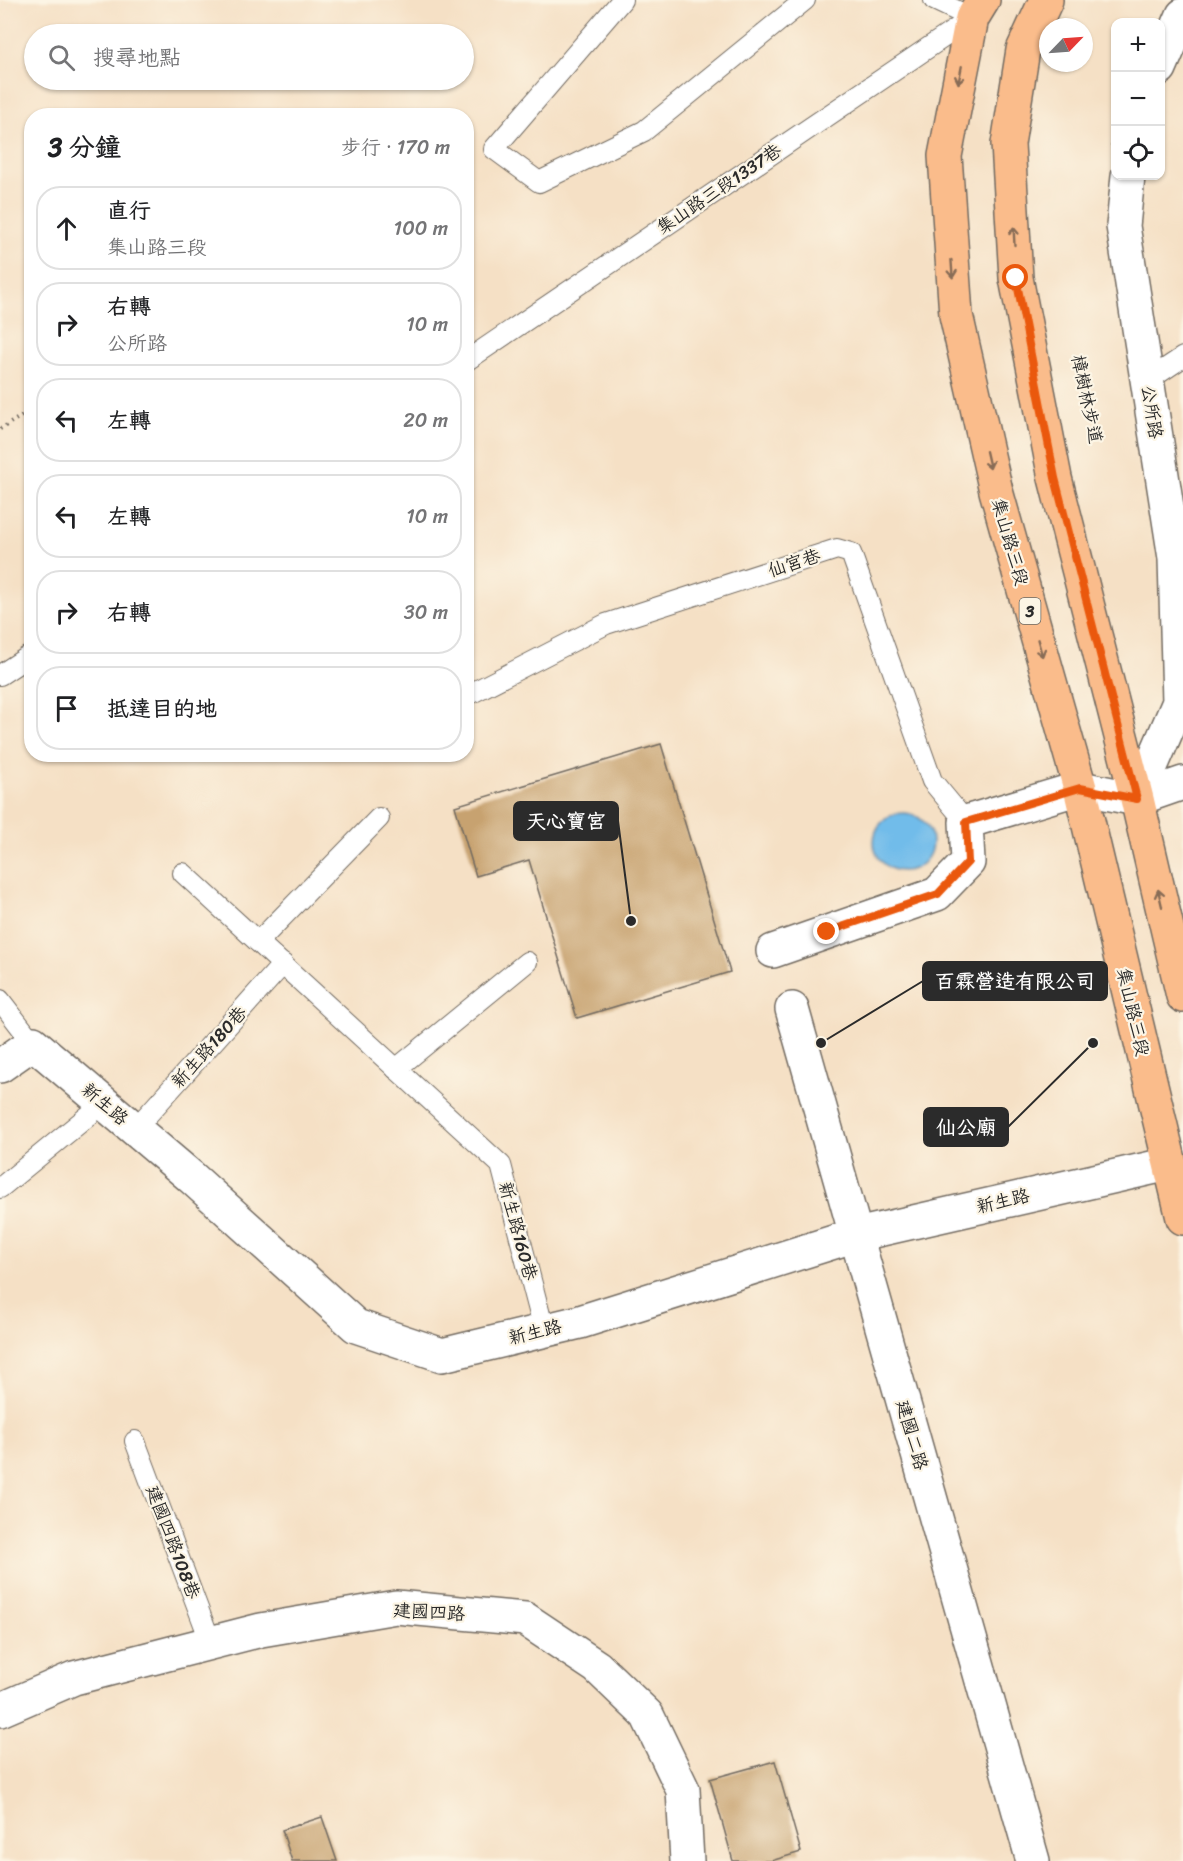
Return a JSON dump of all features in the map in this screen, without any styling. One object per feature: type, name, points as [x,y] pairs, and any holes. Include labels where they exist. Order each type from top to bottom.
[{"type":"main road","points":[[1046,0],[1023,50],[1008,144],[1016,278],[1055,478],[1137,799],[1183,996]]},
{"type":"main road","name":"集山路三段","points":[[977,9],[945,156],[956,315],[996,491],[1080,788],[1183,1218]]},
{"type":"street","points":[[1165,58],[1183,15]]},
{"type":"street","name":"公所路","points":[[1128,180],[1123,226],[1175,558],[1179,702],[1137,799]]},
{"type":"street","points":[[773,951],[938,894],[968,862],[966,822],[1080,788],[1137,799],[1183,783]]},
{"type":"street","name":"建國二路","points":[[792,1009],[1033,1861]]},
{"type":"street","points":[[0,1066],[33,1043]]},
{"type":"street","name":"新生路","points":[[33,1043],[199,1184],[356,1326],[442,1355],[580,1322],[856,1235],[1169,1164]]},
{"type":"street","name":"建國四路","points":[[1,1708],[74,1678],[261,1630],[396,1607],[525,1619],[597,1667],[647,1715],[682,1790],[687,1861]]},
{"type":"lane","points":[[622,0],[494,149],[539,182],[644,131],[806,0]]},
{"type":"lane","points":[[934,0],[977,9]]},
{"type":"lane","name":"集山路三段1337巷","points":[[474,355],[977,9]]},
{"type":"lane","points":[[1147,381],[1183,357]]},
{"type":"lane","name":"仙宮巷","points":[[474,692],[606,624],[837,549],[851,553],[932,781],[966,822]]},
{"type":"lane","points":[[0,675],[24,659]]},
{"type":"lane","points":[[258,942],[379,818]]},
{"type":"lane","name":"新生路160巷","points":[[183,873],[501,1165],[544,1330]]},
{"type":"lane","points":[[396,1068],[527,962]]},
{"type":"lane","name":"新生路180巷","points":[[135,1129],[283,964]]},
{"type":"lane","points":[[0,1000],[33,1043]]},
{"type":"lane","points":[[0,1188],[104,1103]]},
{"type":"lane","name":"建國四路108巷","points":[[135,1442],[211,1643]]},
{"type":"path","points":[[0,429],[24,416]]},
{"type":"water","points":[[897,813],[909,813],[924,821],[932,836],[932,848],[924,863],[909,871],[897,871],[882,863],[874,848],[874,836],[882,821]]},
{"type":"building","points":[[661,744],[730,972],[577,1018],[529,860],[476,876],[455,806]]},
{"type":"building","points":[[775,1761],[801,1852],[771,1861],[733,1861],[710,1779]]},
{"type":"building","points":[[322,1817],[337,1861],[292,1861],[282,1830]]},
{"type":"place","name":"天心寶宮","points":[[631,921]]},
{"type":"place","name":"百霖營造有限公司","points":[[821,1043]]},
{"type":"place","name":"仙公廟","points":[[1093,1043]]},
{"type":"route","points":[[827,932],[938,894],[968,862],[966,822],[1080,788],[1137,799],[1055,478],[1016,278]]}]
